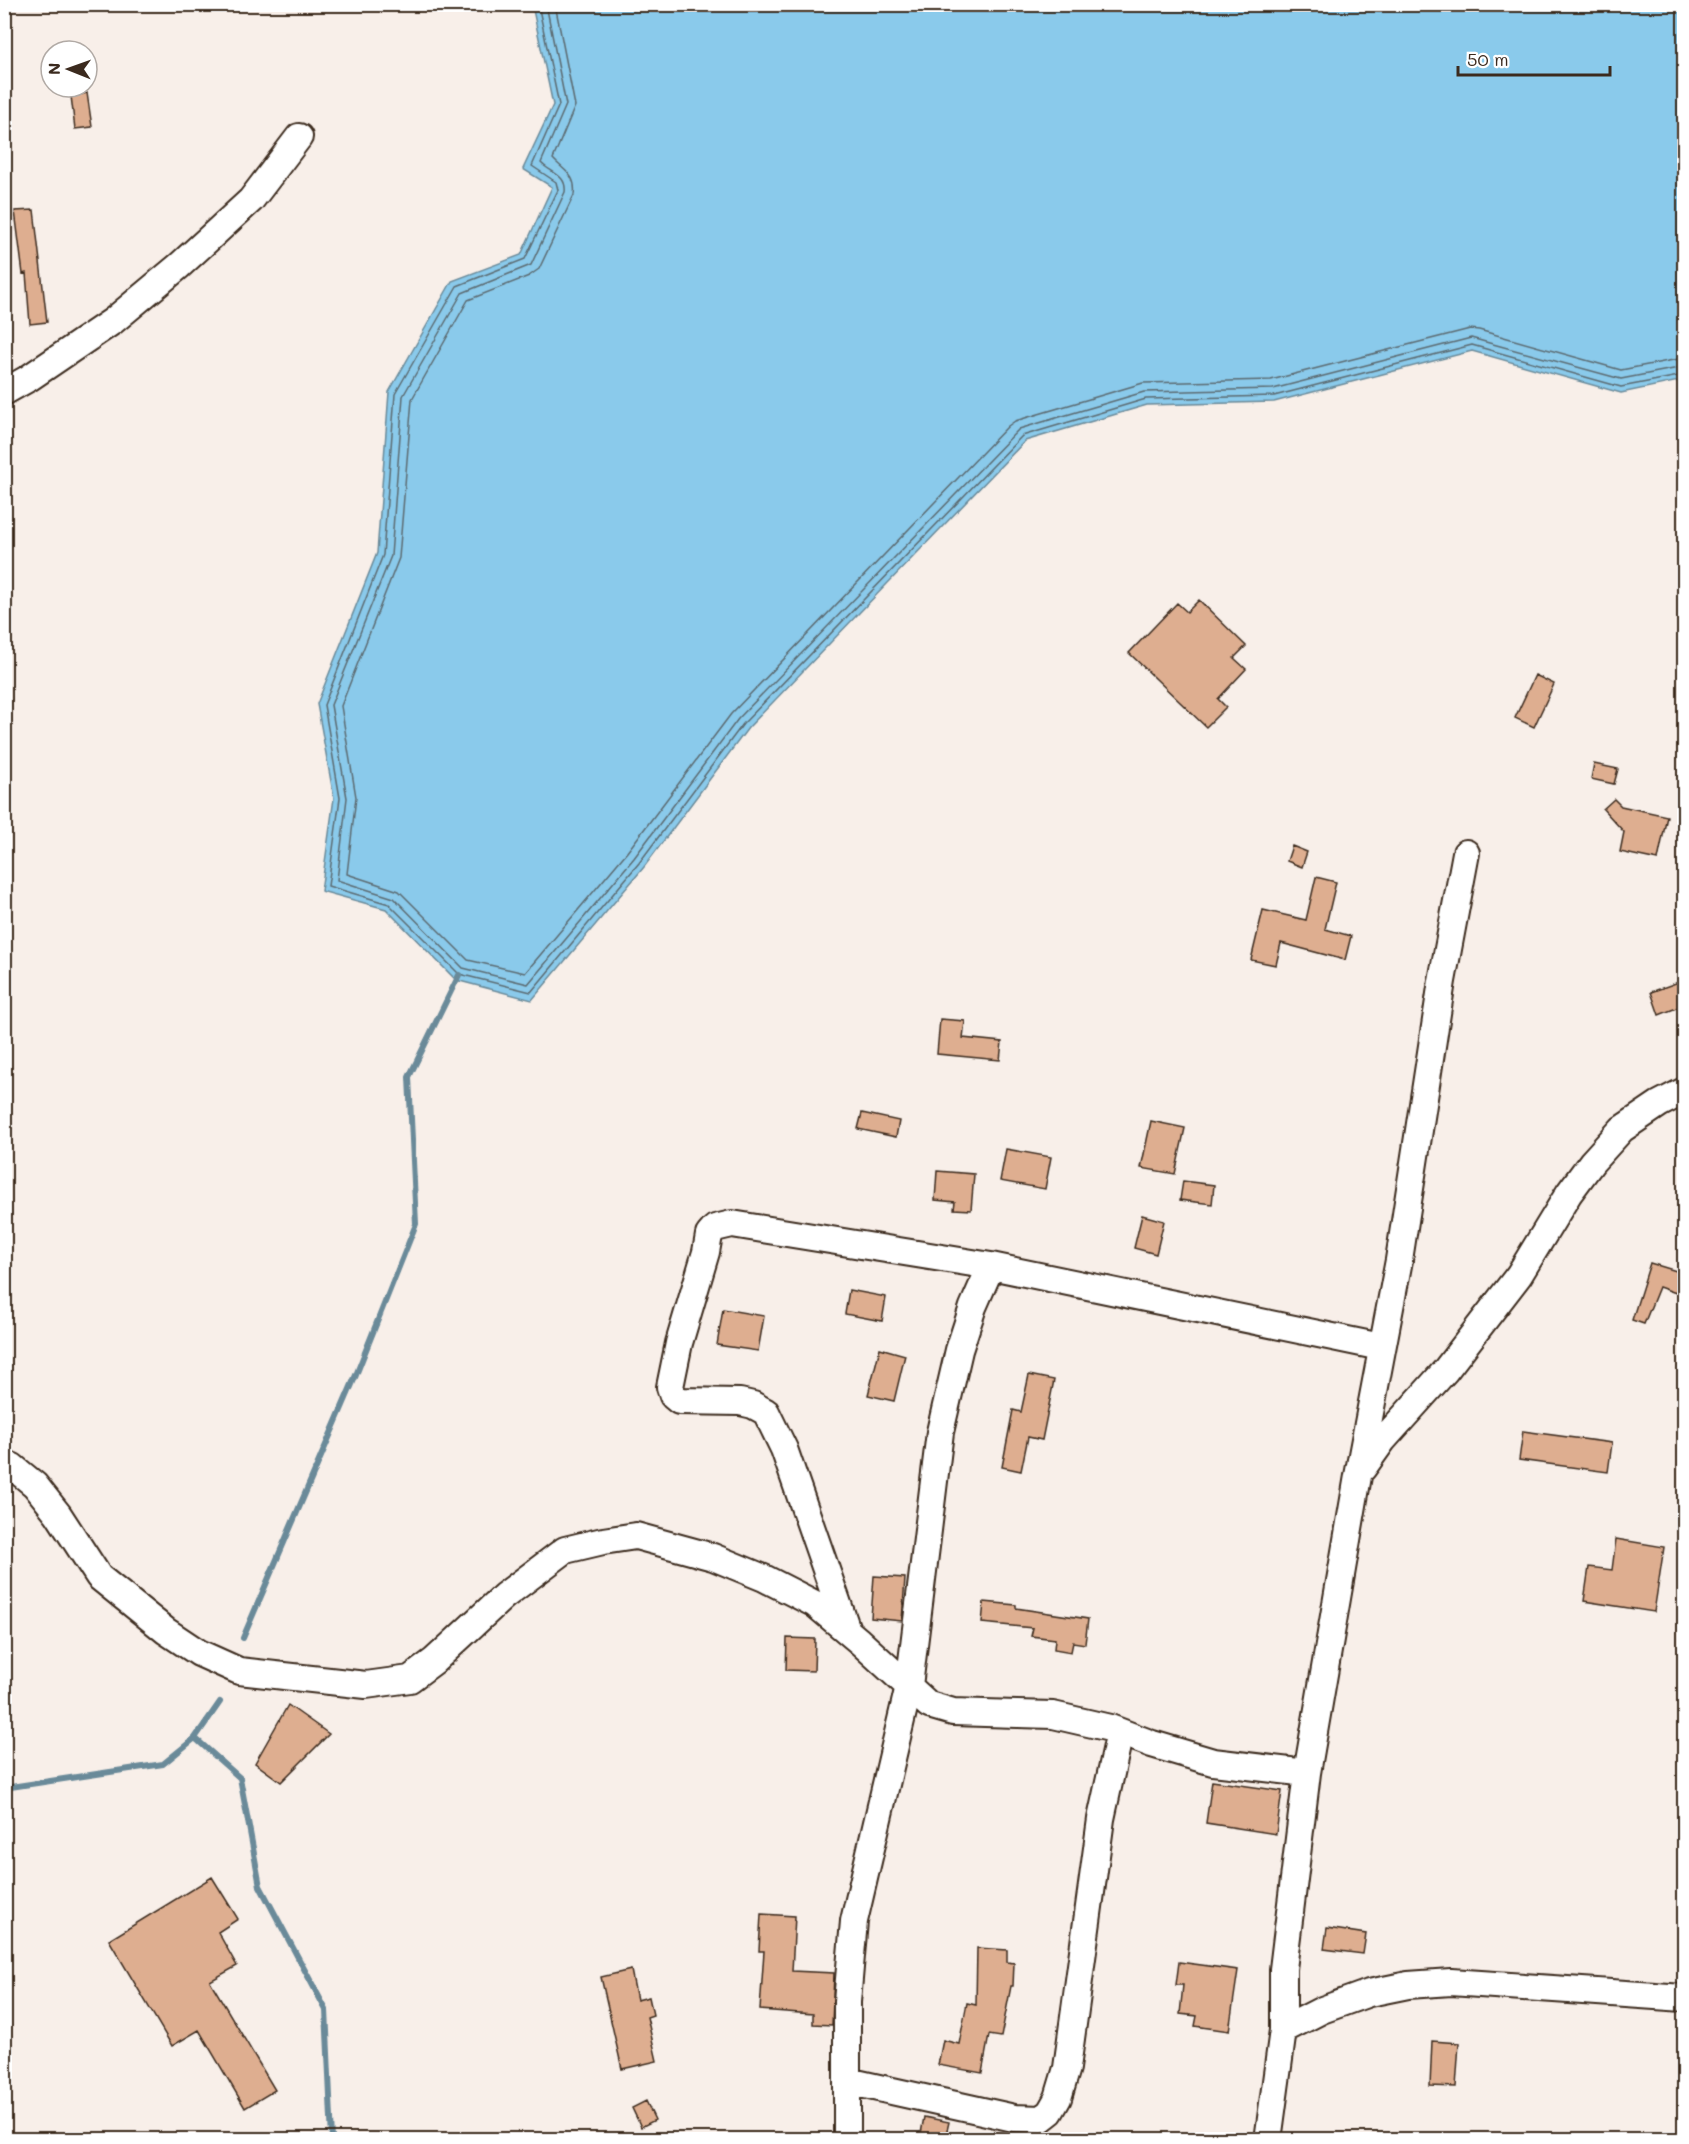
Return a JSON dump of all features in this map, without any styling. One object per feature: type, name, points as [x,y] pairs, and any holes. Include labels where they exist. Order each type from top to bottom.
[{"type":"street","points":[[4,392],[29,378],[113,321],[179,266],[251,200],[299,137]]},
{"type":"street","points":[[1268,2139],[1283,2030],[1283,1969],[1307,1773],[1358,1476],[1399,1260],[1438,1003],[1466,853]]},
{"type":"street","points":[[1358,1476],[1383,1440],[1444,1371],[1519,1275],[1569,1193],[1592,1162],[1622,1129],[1659,1104],[1684,1091]]},
{"type":"street","points":[[848,1632],[784,1449],[766,1412],[753,1405],[740,1402],[679,1401],[673,1396],[670,1388],[679,1343],[709,1235],[715,1228],[732,1224],[991,1266],[1382,1347]]},
{"type":"street","points":[[847,2139],[847,2002],[854,1921],[909,1686],[940,1432],[973,1307],[991,1266]]},
{"type":"street","points":[[4,1463],[14,1467],[35,1485],[58,1514],[99,1577],[166,1631],[199,1653],[239,1671],[366,1685],[411,1679],[434,1661],[504,1596],[565,1550],[636,1536],[713,1557],[764,1578],[814,1604],[929,1705],[953,1712],[1053,1715],[1120,1732],[1213,1762],[1307,1773]]},
{"type":"street","points":[[847,2080],[1014,2118],[1041,2119],[1050,2112],[1058,2098],[1066,2067],[1101,1819],[1120,1732]]},
{"type":"street","points":[[1283,2030],[1331,2006],[1369,1993],[1408,1985],[1451,1982],[1684,1998]]},
{"type":"water","points":[[532,5],[1684,5],[1684,380],[1621,393],[1472,351],[1274,402],[1147,405],[1025,441],[748,728],[644,867],[532,1000],[456,980],[386,909],[321,891],[334,798],[317,704],[377,553],[389,392],[452,281],[521,255],[552,187],[523,169],[553,105]]},
{"type":"building","points":[[71,99],[88,99],[92,127],[75,129]]},
{"type":"building","points":[[34,210],[47,322],[30,324],[26,273],[23,274],[15,211]]},
{"type":"building","points":[[1199,600],[1246,646],[1234,658],[1246,669],[1218,699],[1226,707],[1206,727],[1129,653],[1177,603],[1187,612]]},
{"type":"building","points":[[1535,675],[1554,684],[1534,727],[1515,718]]},
{"type":"building","points":[[1594,764],[1618,769],[1614,784],[1591,779]]},
{"type":"building","points":[[1614,799],[1621,806],[1667,816],[1658,860],[1620,852],[1624,832],[1603,809]]},
{"type":"building","points":[[1292,846],[1307,852],[1302,867],[1287,861]]},
{"type":"building","points":[[1316,877],[1336,882],[1325,929],[1351,936],[1345,960],[1281,943],[1276,965],[1251,960],[1263,910],[1306,920]]},
{"type":"building","points":[[1684,980],[1684,1005],[1659,1015],[1651,992]]},
{"type":"building","points":[[940,1019],[965,1021],[963,1038],[1002,1042],[1000,1060],[937,1054]]},
{"type":"building","points":[[862,1113],[899,1121],[896,1137],[858,1129]]},
{"type":"building","points":[[1151,1121],[1185,1128],[1175,1174],[1141,1168]]},
{"type":"building","points":[[1006,1149],[1051,1157],[1045,1189],[1000,1181]]},
{"type":"building","points":[[937,1171],[974,1174],[971,1210],[954,1209],[955,1202],[935,1200]]},
{"type":"building","points":[[1183,1181],[1214,1185],[1212,1204],[1180,1200]]},
{"type":"building","points":[[1142,1215],[1164,1221],[1156,1254],[1134,1248]]},
{"type":"building","points":[[1650,1263],[1683,1273],[1676,1293],[1659,1287],[1644,1324],[1632,1320]]},
{"type":"building","points":[[849,1290],[886,1297],[882,1321],[845,1314]]},
{"type":"building","points":[[723,1309],[764,1316],[758,1351],[717,1345]]},
{"type":"building","points":[[880,1348],[905,1355],[894,1401],[868,1395]]},
{"type":"building","points":[[1029,1375],[1054,1380],[1042,1440],[1028,1437],[1021,1471],[1002,1467],[1013,1410],[1021,1412]]},
{"type":"building","points":[[1523,1431],[1612,1443],[1608,1472],[1519,1460]]},
{"type":"building","points":[[1616,1539],[1664,1547],[1654,1612],[1584,1601],[1589,1567],[1612,1570]]},
{"type":"building","points":[[874,1576],[905,1578],[902,1621],[871,1618]]},
{"type":"building","points":[[984,1602],[1016,1605],[1016,1608],[1088,1619],[1085,1644],[1073,1642],[1071,1652],[1054,1649],[1055,1639],[1031,1636],[1033,1628],[982,1623]]},
{"type":"building","points":[[787,1638],[815,1639],[814,1671],[786,1670]]},
{"type":"building","points":[[288,1705],[329,1734],[281,1782],[255,1763]]},
{"type":"building","points":[[1212,1781],[1282,1791],[1276,1834],[1206,1823]]},
{"type":"building","points":[[212,1877],[238,1919],[218,1932],[237,1966],[210,1981],[275,2090],[245,2108],[199,2030],[172,2046],[109,1940]]},
{"type":"building","points":[[761,1914],[795,1916],[792,1971],[834,1973],[832,2025],[813,2024],[813,2014],[760,2010],[764,1951],[759,1951]]},
{"type":"building","points":[[1327,1928],[1366,1934],[1363,1954],[1324,1949]]},
{"type":"building","points":[[977,1948],[1007,1950],[1007,1962],[1014,1963],[1013,1986],[1011,1986],[1001,2037],[989,2035],[982,2073],[938,2065],[943,2040],[959,2044],[967,2003],[976,2005]]},
{"type":"building","points":[[1179,1962],[1238,1970],[1229,2031],[1195,2026],[1197,2016],[1180,2014],[1183,1985],[1176,1985]]},
{"type":"building","points":[[631,1970],[637,2000],[649,1997],[653,2015],[647,2017],[657,2061],[622,2069],[601,1977]]},
{"type":"building","points":[[1432,2041],[1459,2043],[1456,2087],[1430,2086]]},
{"type":"building","points":[[646,2101],[655,2120],[641,2127],[632,2108]]},
{"type":"building","points":[[924,2117],[949,2122],[945,2139],[920,2139]]},
{"type":"waterway","points":[[243,1638],[356,1375],[416,1224],[409,1077],[459,975]]},
{"type":"waterway","points":[[4,1788],[163,1764],[195,1738],[220,1702]]},
{"type":"waterway","points":[[195,1738],[240,1778],[260,1886],[326,2010],[332,2140]]}]
